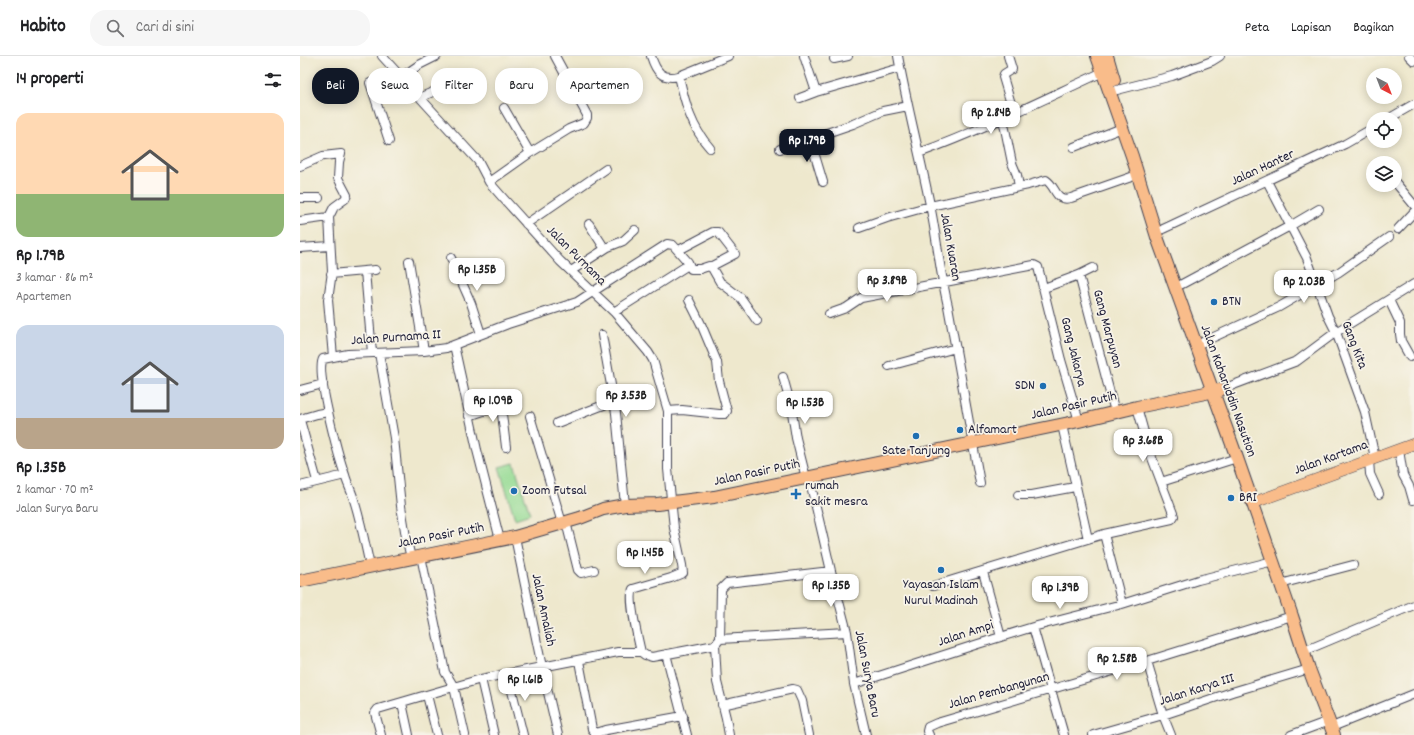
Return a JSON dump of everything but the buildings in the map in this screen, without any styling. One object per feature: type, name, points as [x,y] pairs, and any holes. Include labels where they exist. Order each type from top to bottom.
[{"type":"highway","name":"Jalan Kaharuddin Nasution","points":[[1097,56],[1157,237],[1217,391],[1288,582],[1335,729]]},
{"type":"highway","name":"Jalan Kaharuddin Nasution","points":[[1107,56],[1163,229],[1203,342],[1237,458],[1309,669],[1326,703]]},
{"type":"highway","name":"Jalan Pasir Putih","points":[[300,580],[515,537],[564,523],[603,509],[625,505],[657,504],[714,498],[1217,391]]},
{"type":"main road","name":"Jalan Kartama","points":[[1258,500],[1414,444]]},
{"type":"street","points":[[415,68],[437,56]]},
{"type":"street","points":[[489,182],[530,153],[569,129],[581,125],[587,118],[587,115],[556,56]]},
{"type":"street","points":[[651,56],[659,72],[663,76],[671,78],[728,56]]},
{"type":"street","points":[[804,56],[816,92]]},
{"type":"street","points":[[834,59],[848,56]]},
{"type":"street","name":"Jalan Kuaran","points":[[898,56],[930,206],[980,483]]},
{"type":"street","points":[[1008,56],[1012,69],[1004,74],[1003,77],[1014,114]]},
{"type":"street","points":[[1117,90],[1172,76],[1212,61],[1220,56]]},
{"type":"street","points":[[1409,56],[1414,61]]},
{"type":"street","name":"Jalan Purnama","points":[[384,58],[393,68]]},
{"type":"street","points":[[800,98],[900,68]]},
{"type":"street","points":[[919,153],[1003,119],[1036,102],[1103,72]]},
{"type":"street","points":[[679,76],[692,122],[699,135],[710,148]]},
{"type":"street","name":"Jalan Purnama","points":[[423,99],[478,161],[489,182],[526,224],[571,271],[614,312],[653,360],[668,411],[668,469],[671,502],[674,528],[683,573],[671,578],[633,588],[631,592],[633,612],[641,652]]},
{"type":"street","points":[[377,104],[389,141]]},
{"type":"street","points":[[1400,112],[1414,104]]},
{"type":"street","points":[[780,149],[853,124],[883,111],[908,106]]},
{"type":"street","points":[[504,108],[530,153]]},
{"type":"street","points":[[1003,119],[1012,163],[1017,175],[1019,186]]},
{"type":"street","points":[[1074,147],[1122,128]]},
{"type":"street","name":"Jalan Hanter","points":[[1163,229],[1345,144],[1366,132]]},
{"type":"street","points":[[810,139],[823,182]]},
{"type":"street","points":[[300,166],[323,156],[341,154],[338,178],[347,195],[345,199],[334,207],[329,217],[300,221]]},
{"type":"street","points":[[526,224],[606,169]]},
{"type":"street","points":[[859,228],[887,218],[930,206],[1046,180],[1053,187],[1060,198],[1066,199],[1137,175]]},
{"type":"street","name":"Gang Kita","points":[[1267,181],[1304,252],[1328,316],[1336,332],[1365,412],[1372,459],[1370,474],[1380,494]]},
{"type":"street","points":[[1402,190],[1414,205]]},
{"type":"street","points":[[300,198],[319,198]]},
{"type":"street","points":[[1182,284],[1319,209]]},
{"type":"street","points":[[1398,229],[1414,212]]},
{"type":"street","name":"Jalan Purnama II","points":[[329,217],[331,274],[328,300],[333,357]]},
{"type":"street","points":[[589,224],[605,249]]},
{"type":"street","points":[[571,271],[605,249],[623,241],[635,230]]},
{"type":"street","points":[[713,232],[718,232],[735,254],[710,267],[691,269],[688,265],[688,262],[679,250],[713,232]]},
{"type":"street","points":[[1203,342],[1279,307],[1339,272],[1389,237]]},
{"type":"street","name":"Jalan Purnama II","points":[[370,566],[354,500],[345,475],[328,412],[321,362],[325,358],[348,354],[424,351],[446,348],[554,308],[577,302],[594,292],[621,272],[667,244],[673,245],[679,250]]},
{"type":"street","points":[[300,248],[330,246]]},
{"type":"street","points":[[451,258],[471,303],[481,334]]},
{"type":"street","points":[[409,261],[424,351]]},
{"type":"street","points":[[614,312],[688,265]]},
{"type":"street","name":"Gang Jakarya","points":[[943,282],[1034,265],[1038,267],[1078,421]]},
{"type":"street","points":[[710,267],[720,282],[742,298],[757,321]]},
{"type":"street","points":[[1044,288],[1079,275],[1092,268]]},
{"type":"street","points":[[331,274],[375,270]]},
{"type":"street","points":[[365,271],[366,300],[394,438],[403,522],[416,557],[445,672],[454,687],[465,735]]},
{"type":"street","name":"Gang Marpuyan","points":[[1079,275],[1115,412]]},
{"type":"street","points":[[829,314],[846,308],[862,298],[943,282]]},
{"type":"street","points":[[1217,391],[1297,361],[1336,332],[1414,284]]},
{"type":"street","points":[[668,411],[682,410],[719,414],[725,414],[727,411],[716,362],[701,324],[689,300]]},
{"type":"street","points":[[1389,300],[1400,323],[1401,341],[1410,357]]},
{"type":"street","points":[[602,335],[614,401],[625,505]]},
{"type":"street","points":[[454,345],[469,416],[500,540]]},
{"type":"street","points":[[889,366],[956,348]]},
{"type":"street","name":"Jalan Surya Baru","points":[[783,377],[791,406],[796,438],[808,478],[846,632],[854,684],[866,735]]},
{"type":"street","points":[[300,390],[323,384]]},
{"type":"street","points":[[557,423],[614,401]]},
{"type":"street","points":[[933,586],[984,572],[1104,534],[1173,518],[1174,516],[1149,450],[1137,407]]},
{"type":"street","points":[[469,416],[492,409],[499,411],[502,414],[506,447]]},
{"type":"street","points":[[317,481],[300,420],[328,412]]},
{"type":"street","points":[[530,416],[578,570],[581,573],[594,570]]},
{"type":"street","points":[[1062,425],[1088,539]]},
{"type":"street","points":[[1399,450],[1403,475],[1409,486],[1413,500]]},
{"type":"street","points":[[1161,482],[1237,458]]},
{"type":"street","points":[[300,486],[345,475]]},
{"type":"street","points":[[1018,495],[1032,495],[1075,487]]},
{"type":"street","points":[[1104,534],[1122,604]]},
{"type":"street","name":"Jalan Amaliah","points":[[515,537],[542,667],[558,735]]},
{"type":"street","name":"Jalan Ampi","points":[[854,684],[1001,637],[1087,612],[1122,604],[1198,580],[1272,561]]},
{"type":"street","points":[[1288,582],[1353,565]]},
{"type":"street","points":[[726,734],[726,718],[717,682],[717,642],[721,589],[727,582],[831,571]]},
{"type":"street","points":[[984,572],[1001,637]]},
{"type":"street","points":[[1309,649],[1414,605]]},
{"type":"street","name":"Jalan Pembangunan","points":[[929,735],[927,729],[930,725],[1147,662],[1292,616]]},
{"type":"street","points":[[1033,628],[1052,689],[1064,735]]},
{"type":"street","points":[[380,735],[375,713],[383,707],[481,680],[618,652],[641,652],[652,657],[717,642],[846,632]]},
{"type":"street","points":[[666,654],[687,735]]},
{"type":"street","points":[[579,661],[592,729],[596,734],[683,716]]},
{"type":"street","points":[[1147,662],[1163,716],[1171,735]]},
{"type":"street","name":"Jalan Karya III","points":[[1093,735],[1163,716],[1232,692],[1309,669]]},
{"type":"street","points":[[508,675],[523,735]]},
{"type":"street","points":[[481,680],[494,735]]},
{"type":"street","points":[[722,704],[793,689],[797,690],[802,701],[809,735]]},
{"type":"street","points":[[1292,735],[1335,729],[1414,694]]},
{"type":"street","points":[[427,695],[437,735]]},
{"type":"street","points":[[402,702],[409,735]]},
{"type":"green space","name":"Zoom Futsal","points":[[514,463],[530,514],[515,519],[499,467]]},
{"type":"place","name":"BTN","points":[[1214,302]]},
{"type":"place","name":"SDN","points":[[1043,386]]},
{"type":"place","name":"Alfamart","points":[[960,430]]},
{"type":"place","name":"Sate Tanjung","points":[[916,436]]},
{"type":"place","name":"Zoom Futsal","points":[[514,491]]},
{"type":"place","name":"rumah sakit mesra","points":[[796,494]]},
{"type":"place","name":"BRI","points":[[1231,498]]},
{"type":"place","name":"Yayasan Islam Nurul Madinah","points":[[941,570]]}]
